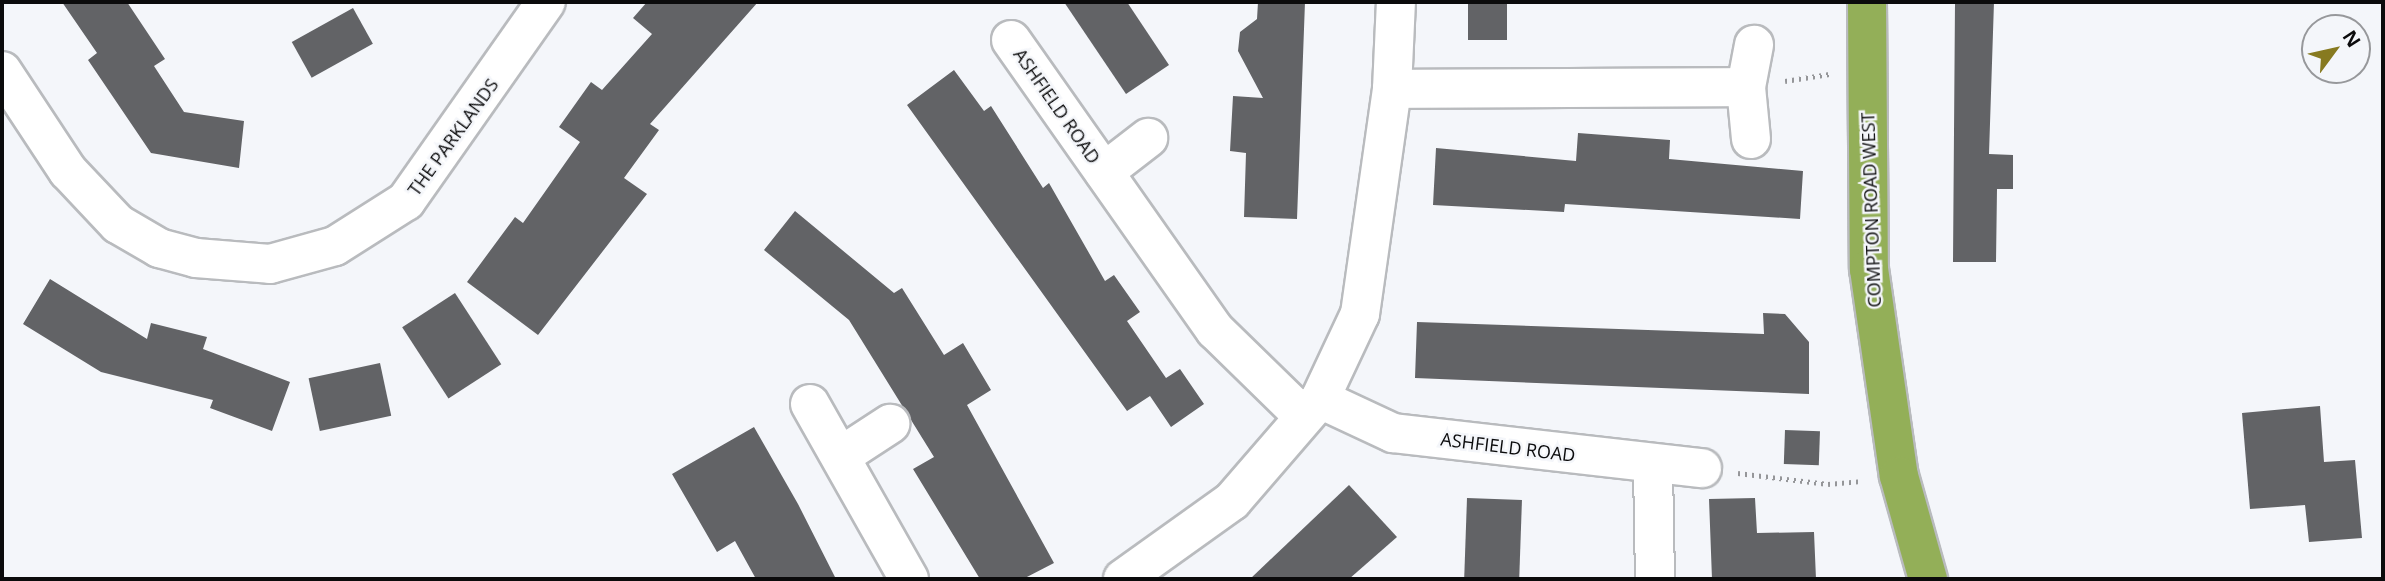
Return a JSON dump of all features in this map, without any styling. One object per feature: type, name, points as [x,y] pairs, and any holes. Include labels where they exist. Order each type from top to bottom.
[{"type":"highway","name":"COMPTON ROAD WEST","points":[[1867,2],[1869,269],[1881,377],[1899,477],[1928,579]]},
{"type":"street","name":"THE PARKLANDS","points":[[2,71],[68,170],[118,224],[159,248],[196,258],[270,264],[335,246],[406,201],[546,2]]},
{"type":"street","points":[[1123,579],[1232,501],[1312,408],[1360,314],[1392,89],[1396,2]]},
{"type":"street","name":"ASHFIELD ROAD","points":[[1011,40],[1215,330],[1312,408],[1393,433],[1653,466],[1702,468]]},
{"type":"street","points":[[1751,139],[1746,87],[1754,45]]},
{"type":"street","points":[[1392,89],[1746,87]]},
{"type":"street","name":"ASHFIELD ROAD","points":[[1104,172],[1148,138]]},
{"type":"street","points":[[810,404],[909,579]]},
{"type":"street","points":[[841,456],[890,424]]},
{"type":"street","points":[[1653,466],[1655,579]]},
{"type":"path","points":[[1746,87],[1867,68]]},
{"type":"path","points":[[1702,468],[1828,484]]},
{"type":"building","points":[[62,2],[127,2],[165,59],[154,66],[184,112],[244,121],[239,168],[151,153],[88,60],[97,53]]},
{"type":"building","points":[[647,2],[758,2],[650,124],[659,130],[624,178],[647,194],[538,335],[467,282],[515,217],[523,223],[580,142],[559,127],[591,82],[602,90],[652,34],[633,18]]},
{"type":"building","points":[[1064,2],[1127,2],[1169,65],[1126,94]]},
{"type":"building","points":[[1258,2],[1305,2],[1297,219],[1244,217],[1246,153],[1230,151],[1233,96],[1263,98],[1238,51],[1240,32],[1257,19]]},
{"type":"building","points":[[1468,2],[1507,2],[1507,40],[1468,40]]},
{"type":"building","points":[[1955,2],[1994,2],[1989,154],[2013,155],[2013,189],[1997,189],[1996,262],[1953,262]]},
{"type":"building","points":[[353,8],[373,44],[312,78],[292,42]]},
{"type":"building","points":[[954,70],[984,111],[991,106],[1043,188],[1049,183],[1105,281],[1114,275],[1140,312],[1127,321],[1166,378],[1180,369],[1204,404],[1171,427],[1150,396],[1127,411],[907,105]]},
{"type":"building","points":[[1578,133],[1670,140],[1669,159],[1803,171],[1800,219],[1565,204],[1564,212],[1433,205],[1436,148],[1576,161]]},
{"type":"building","points":[[795,211],[894,293],[902,288],[944,355],[963,343],[991,390],[967,405],[1054,563],[1023,579],[980,579],[913,469],[934,457],[849,320],[764,250]]},
{"type":"building","points":[[50,279],[147,339],[151,323],[207,337],[203,349],[290,382],[272,431],[210,408],[213,400],[101,372],[23,324]]},
{"type":"building","points":[[455,293],[501,364],[448,399],[402,327]]},
{"type":"building","points":[[1763,313],[1785,314],[1809,342],[1809,394],[1415,378],[1417,322],[1764,334]]},
{"type":"building","points":[[380,363],[391,416],[320,431],[309,378]]},
{"type":"building","points":[[2320,406],[2324,462],[2355,460],[2362,538],[2309,542],[2305,505],[2250,509],[2242,413]]},
{"type":"building","points":[[754,427],[798,504],[836,579],[756,579],[735,541],[717,552],[672,474]]},
{"type":"building","points":[[1785,430],[1820,431],[1819,465],[1784,464]]},
{"type":"building","points":[[1349,485],[1397,537],[1349,579],[1250,579]]},
{"type":"building","points":[[1467,498],[1522,500],[1519,579],[1464,579]]},
{"type":"building","points":[[1755,498],[1757,533],[1814,532],[1816,579],[1712,579],[1709,499]]}]
